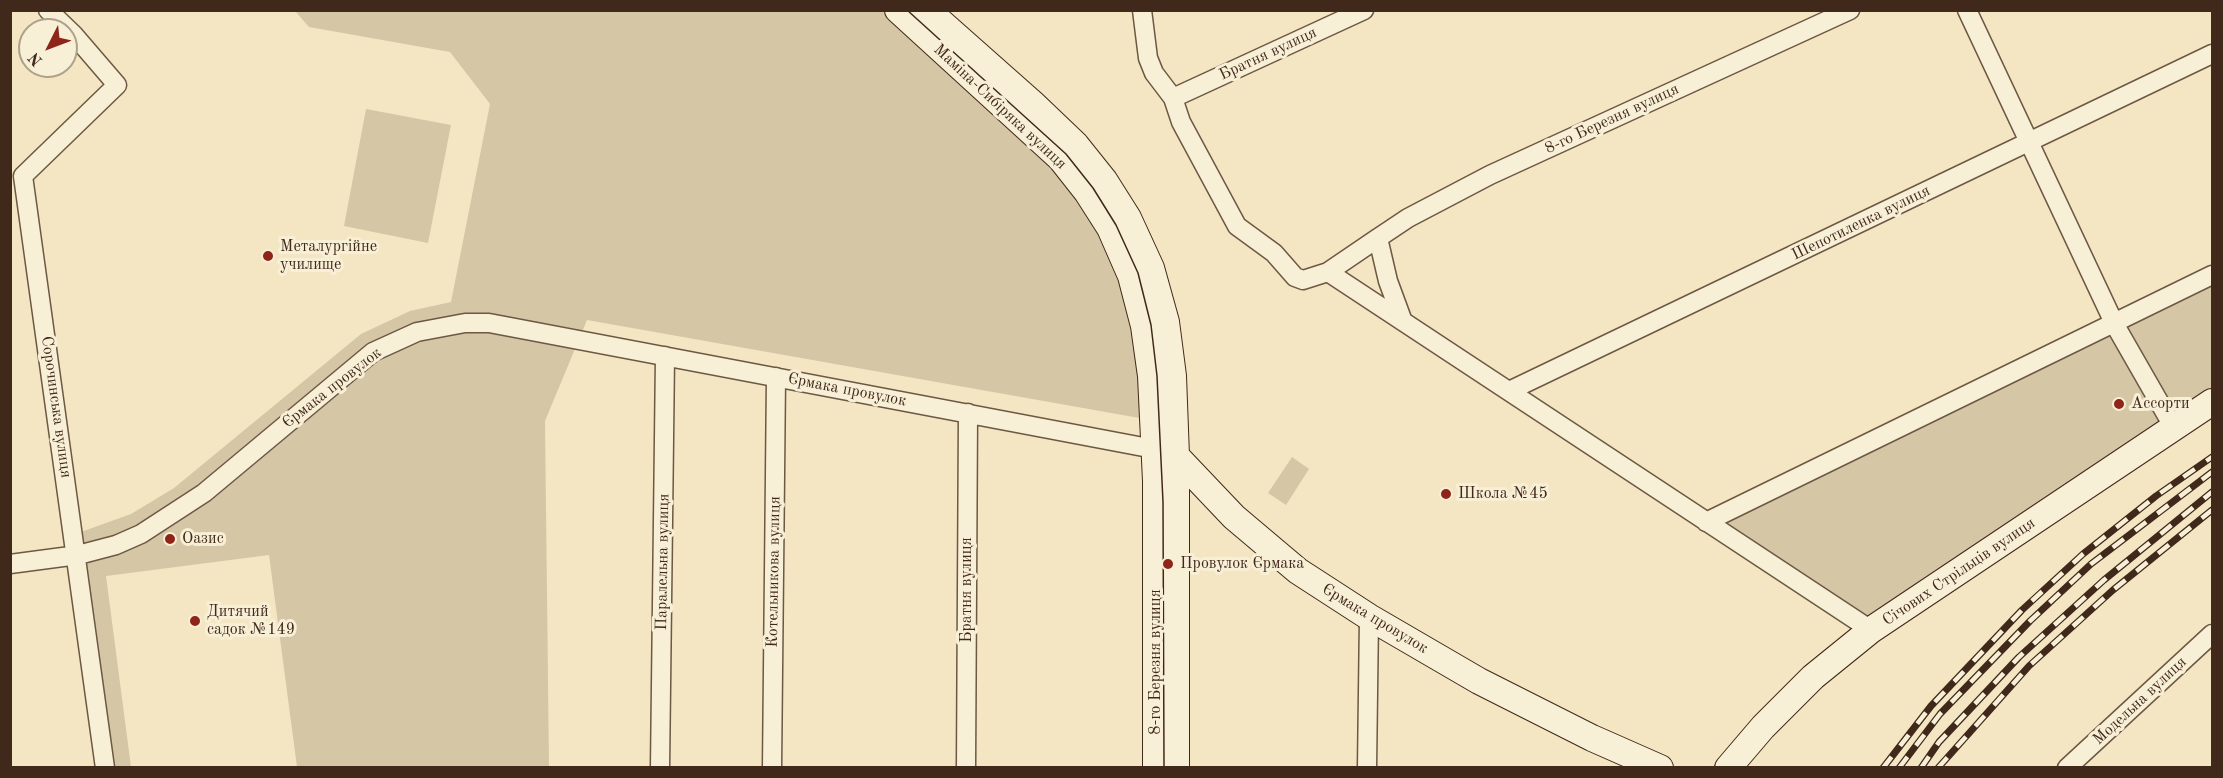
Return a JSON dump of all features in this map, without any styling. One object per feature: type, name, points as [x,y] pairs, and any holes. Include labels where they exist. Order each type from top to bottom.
[{"type":"main road","name":"Маміна-Сибіряка вулиця","points":[[898,10],[1060,159],[1088,192],[1110,228],[1131,276],[1144,326],[1165,453]]},
{"type":"main road","name":"Маміна-Сибіряка вулиця","points":[[927,10],[1076,145],[1104,180],[1128,218],[1151,268],[1166,322],[1173,376],[1165,453]]},
{"type":"main road","name":"Січових Стрільців вулиця","points":[[1728,768],[1763,727],[1813,677],[1871,630],[2212,402]]},
{"type":"main road","name":"Єрмака провулок","points":[[1165,453],[1234,518],[1298,571],[1369,617],[1479,681],[1592,738],[1660,768]]},
{"type":"main road","name":"8-го Березня вулиця","points":[[1156,768],[1165,453]]},
{"type":"main road","name":"8-го Березня вулиця","points":[[1165,453],[1176,768]]},
{"type":"street","name":"Сорочинська вулиця","points":[[48,10],[74,35],[117,85],[23,176],[78,555],[105,768]]},
{"type":"street","points":[[1142,10],[1148,58],[1154,73],[1173,98],[1181,122],[1237,226],[1274,253],[1295,277],[1303,280],[1328,272],[1871,630]]},
{"type":"street","name":"Братня вулиця","points":[[1173,98],[1364,10]]},
{"type":"street","name":"8-го Березня вулиця","points":[[1328,272],[1408,218],[1490,175],[1850,10]]},
{"type":"street","points":[[1967,10],[2115,325],[2174,428]]},
{"type":"street","name":"Шепотиленка вулиця","points":[[1509,391],[2212,54]]},
{"type":"street","points":[[1378,238],[1388,280],[1402,319]]},
{"type":"street","points":[[1706,522],[2115,325],[2212,275]]},
{"type":"street","name":"Єрмака провулок","points":[[10,564],[78,555],[116,545],[180,511],[353,367],[380,349],[417,332],[449,325],[489,323],[968,413],[1165,453]]},
{"type":"street","name":"Паралельна вулиця","points":[[660,768],[665,356]]},
{"type":"street","name":"Котельникова вулиця","points":[[772,768],[776,377]]},
{"type":"street","name":"Братня вулиця","points":[[966,768],[968,413]]},
{"type":"street","points":[[1367,768],[1369,617]]},
{"type":"street","name":"Модельна вулиця","points":[[2067,768],[2212,634]]},
{"type":"shaded area","points":[[295,11],[890,11],[1056,163],[1126,278],[1145,419],[587,320],[545,421],[549,767],[297,767],[269,555],[106,576],[131,767],[112,767],[81,532],[131,514],[174,488],[361,334],[410,311],[451,302],[490,104],[450,52],[309,27]]},
{"type":"shaded area","points":[[366,109],[451,125],[428,243],[344,226]]},
{"type":"shaded area","points":[[2212,286],[2212,391],[1871,619],[1726,523]]},
{"type":"shaded area","points":[[1292,457],[1309,469],[1286,505],[1268,493]]},
{"type":"tram line","points":[[907,10],[1066,154],[1093,188],[1116,225],[1138,273],[1151,325],[1157,376],[1163,502],[1164,768]]},
{"type":"railway","points":[[1883,768],[1931,706],[2022,610],[2083,554],[2156,496],[2212,457]]},
{"type":"railway","points":[[1899,768],[1940,714],[2030,621],[2091,564],[2212,472]]},
{"type":"railway","points":[[1921,768],[1939,742],[2019,657],[2104,580],[2212,492]]},
{"type":"railway","points":[[1938,768],[2029,666],[2113,590],[2212,510]]},
{"type":"place","name":"Металургійне училище","points":[[268,256]]},
{"type":"place","name":"Ассорти","points":[[2119,404]]},
{"type":"place","name":"Школа №45","points":[[1446,494]]},
{"type":"place","name":"Оазис","points":[[170,539]]},
{"type":"place","name":"Провулок Єрмака","points":[[1168,564]]},
{"type":"place","name":"Дитячий садок №149","points":[[195,621]]}]
